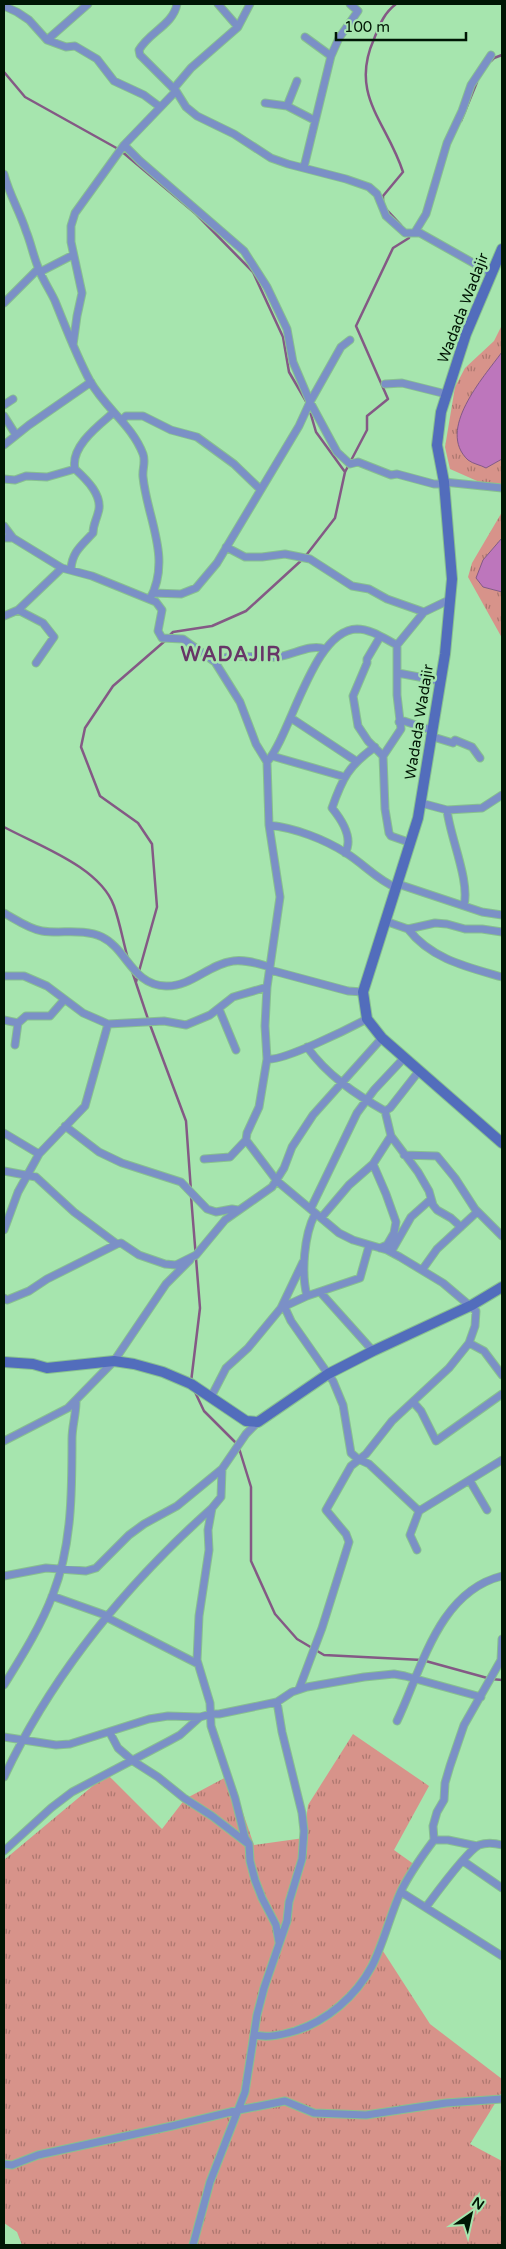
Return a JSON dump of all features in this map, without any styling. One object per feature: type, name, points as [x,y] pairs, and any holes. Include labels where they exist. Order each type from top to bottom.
[{"type":"street","points":[[47,40],[88,4]]},
{"type":"street","points":[[177,4],[171,18],[148,38],[139,50],[140,55],[174,89],[186,107],[197,116],[234,134],[271,158],[369,187],[377,194],[386,216],[405,233],[415,232],[444,246],[491,274]]},
{"type":"street","points":[[218,4],[238,27]]},
{"type":"street","points":[[73,348],[76,316],[82,293],[81,282],[72,255],[74,213],[124,144],[160,107],[192,68],[238,27],[250,4]]},
{"type":"street","points":[[304,167],[331,56],[339,38],[358,11],[350,4]]},
{"type":"street","points":[[4,6],[29,20],[47,40],[66,47],[75,46],[97,59],[114,82],[144,95],[160,107]]},
{"type":"street","points":[[306,37],[331,56]]},
{"type":"street","points":[[415,232],[426,214],[447,143],[462,111],[471,85],[491,56]]},
{"type":"street","points":[[287,106],[297,81]]},
{"type":"street","points":[[266,103],[287,106],[314,120]]},
{"type":"street","points":[[124,144],[140,161],[244,252],[267,287],[287,329],[293,362],[310,402],[337,452],[350,464],[358,462],[388,474],[397,474],[434,484],[444,483],[502,488]]},
{"type":"street","points":[[4,174],[5,187],[26,230],[39,270],[54,299],[73,348],[91,382],[113,412],[122,420],[145,458],[143,478],[156,535],[160,563],[159,575],[151,596]]},
{"type":"street","name":"Wadada Wadajir","points":[[501,1141],[382,1038],[367,1019],[362,992],[411,844],[421,803],[440,681],[451,599],[451,559],[444,483],[437,446],[441,412],[466,334],[502,249]]},
{"type":"street","points":[[4,303],[39,270],[72,255]]},
{"type":"street","points":[[4,526],[13,538],[62,568],[71,569],[151,596],[181,594],[196,588],[218,563],[260,488],[299,426],[340,347],[350,340]]},
{"type":"street","points":[[4,445],[91,382]]},
{"type":"street","points":[[385,384],[413,384],[446,394]]},
{"type":"street","points":[[4,405],[13,399]]},
{"type":"street","points":[[71,569],[72,558],[83,541],[93,533],[93,524],[99,508],[96,494],[75,469],[73,460],[78,450],[113,412]]},
{"type":"street","points":[[4,416],[16,435]]},
{"type":"street","points":[[122,420],[126,416],[144,416],[171,430],[197,437],[234,464],[260,488]]},
{"type":"street","points":[[4,479],[15,480],[26,476],[47,476],[75,469]]},
{"type":"street","points":[[4,538],[13,538]]},
{"type":"street","points":[[226,547],[245,557],[255,558],[285,554],[310,559],[352,586],[369,589],[387,599],[424,612]]},
{"type":"street","points":[[4,616],[18,610],[62,568]]},
{"type":"street","points":[[151,596],[162,610],[158,631],[162,638],[183,639],[215,662],[237,697],[256,744],[270,759],[345,778]]},
{"type":"street","points":[[411,844],[391,836],[385,809],[383,756],[397,736],[400,728],[396,645],[424,612],[451,599]]},
{"type":"street","points":[[18,610],[43,623],[54,637],[36,662]]},
{"type":"street","points":[[299,1690],[322,1628],[349,1542],[346,1534],[326,1510],[351,1466],[366,1454],[392,1421],[449,1368],[469,1343],[475,1326],[476,1311],[472,1305],[422,1270],[391,1252],[369,1246],[339,1232],[277,1181],[246,1140],[246,1133],[258,1107],[267,1059],[265,1026],[267,988],[280,897],[269,825],[270,759],[291,718],[304,685],[325,649],[337,636],[356,629],[366,630],[396,645]]},
{"type":"street","points":[[380,636],[367,659],[367,664],[353,696],[358,726],[383,756]]},
{"type":"street","points":[[215,662],[227,657],[277,657],[316,648],[325,649]]},
{"type":"street","points":[[398,673],[440,681]]},
{"type":"street","points":[[291,718],[356,761]]},
{"type":"street","points":[[399,722],[404,721],[453,743],[455,740],[472,747],[480,758]]},
{"type":"street","points":[[345,853],[348,846],[345,827],[332,808],[345,778],[356,761],[374,747]]},
{"type":"street","points":[[421,803],[446,810],[482,808],[502,795]]},
{"type":"street","points":[[446,810],[465,888],[464,905]]},
{"type":"street","points":[[269,825],[304,834],[345,853],[384,883],[502,915]]},
{"type":"street","points":[[4,914],[38,930],[86,933],[103,938],[116,948],[130,968],[158,986],[181,984],[227,962],[236,960],[348,991],[362,992]]},
{"type":"street","points":[[385,921],[408,929],[418,941],[450,962],[502,977]]},
{"type":"street","points":[[408,929],[435,923],[502,932]]},
{"type":"street","points":[[4,976],[24,976],[47,986],[64,1000],[97,1020],[108,1024],[164,1021],[186,1025],[219,1009],[234,997],[267,988]]},
{"type":"street","points":[[15,1045],[18,1023],[26,1016],[50,1016],[64,1000]]},
{"type":"street","points":[[219,1009],[236,1050]]},
{"type":"street","points":[[267,1059],[274,1060],[295,1054],[367,1019]]},
{"type":"street","points":[[4,1020],[18,1023]]},
{"type":"street","points":[[4,1230],[18,1192],[39,1154],[85,1106],[108,1024]]},
{"type":"street","points":[[4,1440],[68,1408],[76,1402],[114,1361],[166,1284],[202,1250],[225,1220],[267,1191],[277,1181],[290,1156],[292,1147],[313,1115],[382,1038]]},
{"type":"street","points":[[307,1047],[322,1066],[342,1083],[365,1101],[385,1112],[391,1136],[418,1172],[429,1191],[430,1200],[437,1210],[461,1227]]},
{"type":"street","points":[[307,1296],[305,1257],[308,1229],[348,1130],[365,1101],[404,1058]]},
{"type":"street","points":[[385,1112],[419,1071]]},
{"type":"street","points":[[65,1126],[99,1152],[181,1182],[207,1209],[216,1212],[232,1209],[238,1210]]},
{"type":"street","points":[[4,1133],[39,1154]]},
{"type":"street","points":[[316,1213],[372,1164],[391,1136]]},
{"type":"street","points":[[204,1159],[230,1156],[246,1140]]},
{"type":"street","points":[[404,1155],[437,1156],[456,1178],[478,1212],[502,1236]]},
{"type":"street","points":[[372,1164],[396,1222],[394,1234],[387,1245],[380,1248]]},
{"type":"street","points":[[4,1171],[36,1177],[74,1212],[118,1244],[121,1243],[139,1255],[165,1264],[176,1265],[191,1259]]},
{"type":"street","points":[[391,1252],[411,1217],[420,1206],[430,1200]]},
{"type":"street","points":[[422,1270],[437,1249],[478,1212]]},
{"type":"street","points":[[496,1229],[502,1223]]},
{"type":"street","points":[[4,1298],[7,1300],[29,1291],[47,1279],[118,1244]]},
{"type":"street","points":[[283,1308],[307,1296],[321,1293],[360,1278],[369,1246]]},
{"type":"street","points":[[211,1397],[226,1368],[248,1348],[283,1308],[305,1257]]},
{"type":"street","points":[[4,1576],[46,1568],[86,1571],[96,1568],[136,1529],[178,1506],[222,1469],[246,1434],[258,1422],[328,1374],[472,1305],[502,1287]]},
{"type":"street","points":[[321,1293],[373,1351]]},
{"type":"street","points":[[283,1308],[328,1374],[343,1405],[351,1453],[369,1464],[419,1512]]},
{"type":"street","points":[[469,1343],[484,1351],[502,1375]]},
{"type":"street","points":[[4,1362],[33,1364],[47,1368],[114,1361],[163,1372],[191,1384],[246,1421],[258,1422]]},
{"type":"street","points":[[413,1402],[421,1411],[436,1441],[502,1394]]},
{"type":"street","points":[[4,1685],[52,1596],[60,1569],[70,1521],[72,1431],[76,1413],[76,1402]]},
{"type":"street","points":[[417,1550],[410,1535],[419,1512],[443,1494],[470,1481],[502,1460]]},
{"type":"street","points":[[4,1776],[53,1686],[107,1617],[149,1568],[212,1508],[221,1497],[222,1469]]},
{"type":"street","points":[[470,1481],[487,1510]]},
{"type":"street","points":[[212,1508],[208,1530],[209,1550],[199,1616],[198,1664],[206,1686],[211,1726],[235,1798],[243,1832],[249,1844],[255,1880],[276,1925],[279,1943]]},
{"type":"street","points":[[397,1721],[429,1647],[456,1604],[483,1583],[502,1576]]},
{"type":"street","points":[[52,1596],[107,1617],[198,1664]]},
{"type":"street","points":[[254,2035],[263,2037],[279,2036],[305,2028],[323,2018],[358,1988],[372,1966],[401,1892],[422,1856],[434,1840],[433,1826],[437,1812],[444,1800],[445,1783],[450,1766],[464,1725],[501,1660],[502,1639]]},
{"type":"street","points":[[4,1737],[56,1745],[70,1744],[110,1733],[132,1724],[168,1716],[219,1714],[278,1702],[299,1690],[364,1677],[394,1674],[481,1696]]},
{"type":"street","points":[[192,2245],[210,2182],[245,2092],[264,1988],[287,1921],[289,1902],[302,1859],[304,1831],[298,1795],[282,1732],[278,1702]]},
{"type":"street","points":[[4,1851],[51,1808],[72,1792],[180,1735],[200,1716]]},
{"type":"street","points":[[110,1733],[118,1748],[133,1761],[166,1782],[184,1798],[249,1844]]},
{"type":"street","points":[[434,1840],[448,1840],[477,1846],[493,1843],[502,1845]]},
{"type":"street","points":[[426,1907],[477,1846]]},
{"type":"street","points":[[463,1861],[502,1888]]},
{"type":"street","points":[[401,1892],[502,1956]]},
{"type":"street","points":[[4,2164],[12,2165],[38,2155],[285,2101],[314,2113],[366,2115],[446,2103],[502,2099]]},
{"type":"green space","points":[[502,325],[502,352],[473,392],[463,411],[486,468],[502,459],[502,492],[450,469],[445,447],[455,387],[465,368],[494,341]]},
{"type":"green space","points":[[502,512],[502,538],[483,560],[483,587],[502,592],[502,638],[468,577],[472,563]]},
{"type":"green space","points":[[353,1734],[429,1786],[394,1850],[415,1865],[381,1948],[430,2024],[502,2079],[502,2092],[470,2144],[502,2161],[502,2245],[22,2245],[17,2232],[4,2223],[4,1860],[107,1774],[162,1829],[185,1799],[230,1775],[254,1845],[304,1838],[308,1805]]},
{"type":"shaded area","points":[[502,352],[502,459],[486,468],[468,460],[459,448],[457,434],[466,404]]},
{"type":"shaded area","points":[[502,538],[502,592],[483,587],[476,578],[483,560]]},
{"type":"waterway","points":[[383,202],[383,196],[403,172],[373,108],[368,93],[367,59],[378,28],[385,15],[396,4]]},
{"type":"waterway","points":[[491,61],[502,55]]},
{"type":"waterway","points":[[4,72],[25,97],[120,150],[196,214],[253,272],[283,337],[289,372],[307,403]]},
{"type":"waterway","points":[[461,121],[477,82]]},
{"type":"waterway","points":[[386,209],[401,225]]},
{"type":"waterway","points":[[169,636],[173,632],[212,626],[246,611],[304,558],[335,518],[345,472],[367,430],[367,416],[388,399],[356,326],[393,248],[409,238],[409,235]]},
{"type":"waterway","points":[[309,408],[316,432],[345,472]]},
{"type":"waterway","points":[[136,982],[157,907],[152,844],[138,823],[100,796],[81,747],[85,728],[113,686],[166,640]]},
{"type":"waterway","points":[[4,827],[67,859],[96,880],[107,892],[114,906],[128,959]]},
{"type":"waterway","points":[[132,971],[186,1121],[191,1191]]},
{"type":"waterway","points":[[191,1196],[200,1308],[191,1382]]},
{"type":"waterway","points":[[195,1392],[204,1411],[238,1445],[251,1487],[251,1561],[275,1614],[297,1639],[324,1655],[422,1660],[491,1679],[502,1680]]},
{"type":"district","name":"WADAJIR","points":[[231,654]]}]
